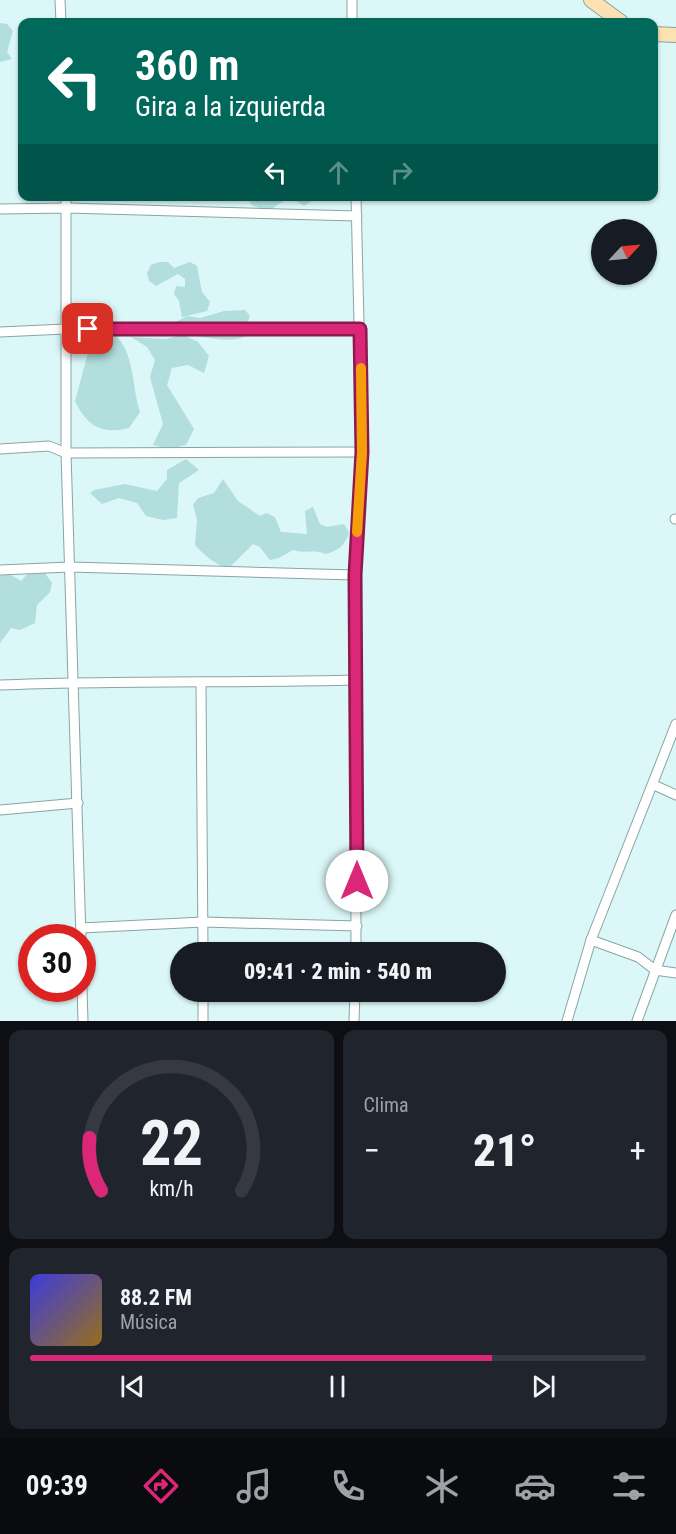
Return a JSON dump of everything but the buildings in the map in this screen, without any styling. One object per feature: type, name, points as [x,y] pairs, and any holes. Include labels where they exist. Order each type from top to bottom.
[{"type":"main road","points":[[591,0],[616,18]]},
{"type":"main road","points":[[658,34],[676,35]]},
{"type":"street","points":[[60,0],[60,18]]},
{"type":"street","points":[[352,0],[352,18]]},
{"type":"street","points":[[66,201],[66,453],[81,924]]},
{"type":"street","points":[[356,201],[362,452],[355,575],[356,942]]},
{"type":"street","points":[[0,209],[67,208],[357,216]]},
{"type":"street","points":[[0,332],[65,329],[360,329]]},
{"type":"street","points":[[0,449],[49,446],[66,453],[362,452]]},
{"type":"street","points":[[0,570],[70,567],[355,575]]},
{"type":"street","points":[[0,685],[73,682],[201,684],[356,680]]},
{"type":"street","points":[[201,684],[204,942]]},
{"type":"street","points":[[567,1021],[591,940],[654,785],[676,723]]},
{"type":"street","points":[[654,785],[676,795]]},
{"type":"street","points":[[0,810],[78,803]]},
{"type":"street","points":[[637,1021],[676,915]]},
{"type":"street","points":[[96,932],[204,922],[357,926]]},
{"type":"street","points":[[591,940],[638,957],[655,970],[676,973]]},
{"type":"street","points":[[82,1002],[83,1021]]},
{"type":"street","points":[[204,1002],[204,1021]]},
{"type":"street","points":[[354,1021],[355,1002]]},
{"type":"shaded area","points":[[0,23],[7,24],[13,31],[7,52],[12,59],[0,62]]},
{"type":"shaded area","points":[[249,201],[284,201],[269,211],[253,206]]},
{"type":"shaded area","points":[[296,201],[312,201],[304,206]]},
{"type":"shaded area","points":[[168,262],[174,268],[190,262],[197,266],[202,292],[210,302],[207,311],[182,317],[179,301],[174,294],[176,286],[185,287],[185,279],[178,274],[156,286],[149,281],[147,273],[151,265]]},
{"type":"shaded area","points":[[245,310],[250,316],[243,332],[246,336],[239,339],[224,340],[184,335],[198,342],[209,356],[204,373],[188,365],[172,368],[167,385],[194,429],[186,445],[169,449],[153,445],[163,424],[150,377],[155,360],[147,347],[131,337],[166,339],[181,335],[171,334],[170,325],[187,316],[200,318],[224,311]]},
{"type":"shaded area","points":[[115,334],[130,361],[140,412],[129,428],[111,430],[103,429],[90,422],[75,401],[88,353]]},
{"type":"shaded area","points":[[186,459],[199,470],[179,483],[177,518],[163,520],[146,516],[137,503],[119,498],[102,504],[90,493],[94,490],[125,484],[157,491],[167,479],[167,470]]},
{"type":"shaded area","points":[[223,479],[238,501],[260,516],[266,513],[275,517],[281,532],[307,534],[305,511],[313,507],[320,524],[327,527],[344,524],[349,532],[344,544],[326,554],[293,550],[270,560],[260,547],[253,544],[228,569],[223,567],[202,553],[195,545],[197,520],[193,505],[198,498],[214,493]]},
{"type":"shaded area","points":[[33,568],[42,569],[52,583],[50,592],[37,605],[35,623],[20,630],[11,628],[0,643],[0,577],[6,572],[21,581]]},
{"type":"slow traffic","points":[[357,532],[362,452],[361,368]]},
{"type":"route","points":[[88,329],[360,329],[362,452],[355,575],[357,881]]}]
